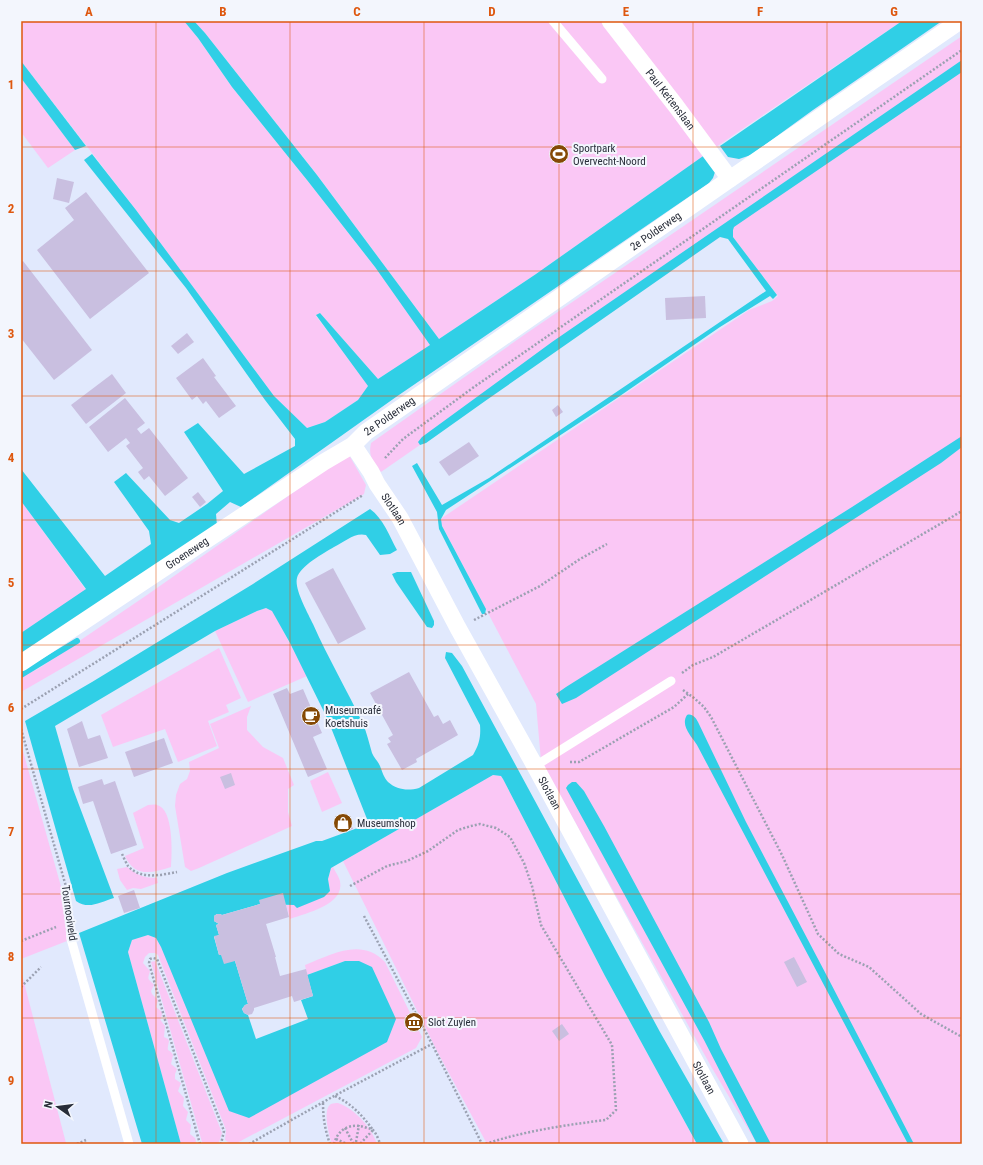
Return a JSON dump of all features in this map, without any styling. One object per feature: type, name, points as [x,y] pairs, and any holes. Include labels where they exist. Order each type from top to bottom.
[{"type":"street","name":"Paul Kettenslaan","points":[[610,21],[730,179]]},
{"type":"street","name":"2e Polderweg","points":[[353,445],[366,432],[960,21]]},
{"type":"street","name":"Slotlaan","points":[[353,445],[400,518],[458,628],[535,766],[740,1144]]},
{"type":"street","name":"Groeneweg","points":[[21,663],[317,466],[353,445]]},
{"type":"lane","points":[[553,21],[602,79]]},
{"type":"lane","points":[[535,766],[671,680]]},
{"type":"lane","name":"Tournooiveld","points":[[70,921],[72,939],[129,1144]]},
{"type":"path","points":[[21,709],[362,496],[403,439],[474,387],[962,50]]},
{"type":"path","points":[[962,511],[713,657],[693,665],[671,680],[699,702],[711,717],[782,855],[818,934],[839,954],[869,968],[921,1014],[962,1037]]},
{"type":"path","points":[[458,628],[540,586],[580,559],[607,544]]},
{"type":"path","points":[[550,757],[566,762],[578,762],[674,707],[688,694]]},
{"type":"path","name":"Tournooiveld","points":[[21,729],[67,890],[70,921]]},
{"type":"path","points":[[350,886],[387,866],[407,861],[421,854],[458,830],[471,826],[480,824],[496,828],[510,837],[516,847],[524,863],[532,886],[541,925],[612,1044],[616,1110],[606,1120],[566,1124],[512,1136],[485,1144]]},
{"type":"path","points":[[122,854],[128,865],[135,871],[145,875],[155,876],[177,872]]},
{"type":"path","points":[[364,916],[432,1044],[482,1144]]},
{"type":"path","points":[[21,941],[70,921]]},
{"type":"path","points":[[200,1144],[149,963],[153,958],[157,959],[224,1131],[221,1144]]},
{"type":"path","points":[[21,987],[41,967]]},
{"type":"path","points":[[249,1144],[323,1102],[432,1044]]},
{"type":"path","points":[[334,1096],[353,1106],[363,1116],[373,1130],[379,1144]]},
{"type":"path","points":[[323,1102],[323,1118],[330,1144]]},
{"type":"path","points":[[334,1144],[341,1131],[349,1126],[359,1126],[373,1130]]},
{"type":"path","points":[[356,1143],[359,1126]]},
{"type":"path","points":[[345,1128],[356,1143]]},
{"type":"path","points":[[356,1143],[373,1130]]},
{"type":"path","points":[[336,1139],[346,1144]]},
{"type":"path","points":[[77,1144],[86,1140]]},
{"type":"shaded area","points":[[21,21],[184,21],[198,38],[232,87],[375,267],[431,345],[378,379],[320,313],[316,316],[369,386],[358,400],[325,422],[307,428],[274,396],[136,210],[21,61]]},
{"type":"shaded area","name":"Sportpark Overvecht-Noord","points":[[194,21],[902,21],[719,145],[536,274],[439,339],[318,176]]},
{"type":"shaded area","points":[[962,36],[962,1144],[757,1144],[712,1068],[541,761],[536,704],[439,520],[749,310],[772,301],[778,296],[733,237],[733,228],[381,472],[374,462],[370,448],[371,443],[524,335]]},
{"type":"shaded area","points":[[21,78],[75,150],[48,168],[21,132]]},
{"type":"shaded area","points":[[349,455],[366,485],[364,494],[21,692],[21,677],[38,669],[147,595],[338,461]]},
{"type":"shaded area","points":[[21,501],[86,590],[21,633]]},
{"type":"shaded area","points":[[266,608],[272,610],[307,676],[248,702],[215,631]]},
{"type":"shaded area","points":[[219,648],[241,698],[226,705],[229,712],[208,721],[217,746],[178,762],[165,729],[113,747],[101,715]]},
{"type":"shaded area","points":[[251,706],[247,717],[247,730],[263,747],[283,758],[294,785],[288,789],[288,812],[292,826],[191,871],[185,867],[175,806],[176,795],[180,784],[187,779],[190,771],[189,762],[219,748],[210,724]]},
{"type":"shaded area","points":[[21,744],[62,890],[67,941],[21,959]]},
{"type":"shaded area","points":[[328,772],[342,803],[322,812],[310,781]]},
{"type":"shaded area","points":[[493,775],[501,776],[503,779],[605,976],[697,1144],[487,1144],[437,1051],[343,861]]},
{"type":"shaded area","points":[[148,805],[157,805],[163,808],[169,823],[171,833],[171,867],[157,871],[145,872],[134,868],[125,856],[144,848],[133,813]]},
{"type":"shaded area","points":[[127,867],[141,876],[157,878],[158,883],[141,889],[133,888],[127,890],[120,880],[117,869]]},
{"type":"shaded area","points":[[333,867],[340,881],[340,889],[337,896],[323,907],[290,919],[286,905],[294,905],[330,891],[328,879],[331,868]]},
{"type":"shaded area","points":[[148,935],[156,938],[161,947],[249,1118],[345,961],[307,975],[305,965],[346,950],[356,949],[376,955],[385,962],[422,1037],[416,1048],[235,1144],[231,1144],[225,1140],[226,1130],[158,955],[155,953],[149,953],[145,957],[143,963],[150,971],[149,979],[154,985],[151,991],[158,1000],[156,1007],[162,1012],[161,1020],[165,1026],[164,1037],[169,1041],[168,1049],[173,1055],[171,1064],[177,1069],[175,1079],[181,1083],[178,1091],[184,1098],[183,1106],[188,1112],[186,1120],[191,1125],[190,1134],[196,1141],[195,1144],[181,1144],[128,952],[132,940]]},
{"type":"shaded area","points":[[155,961],[222,1133],[219,1142],[217,1143],[206,1144],[202,1142],[151,962]]},
{"type":"shaded area","points":[[21,971],[66,1143],[66,1144],[21,1144]]},
{"type":"shaded area","points":[[338,1103],[362,1119],[371,1131],[377,1144],[332,1144],[327,1123],[327,1111],[331,1104]]},
{"type":"water","points":[[184,21],[194,21],[205,33],[317,175],[439,339],[536,274],[706,154],[715,172],[709,183],[396,397],[241,507],[230,502],[216,514],[217,526],[21,657],[21,633],[86,589],[21,501],[21,469],[105,576],[151,544],[149,531],[114,482],[126,473],[170,520],[179,523],[223,491],[184,432],[198,423],[244,474],[295,446],[295,439],[265,400],[186,288],[84,160],[92,154],[136,210],[274,396],[307,428],[325,422],[358,400],[368,386],[316,315],[320,313],[378,379],[430,345],[375,267],[232,87],[198,38]]},
{"type":"water","points":[[902,21],[942,21],[813,110],[751,155],[739,159],[728,157],[720,146]]},
{"type":"water","points":[[962,60],[962,72],[734,227],[733,237],[777,295],[773,299],[770,296],[720,327],[617,398],[446,510],[441,519],[442,526],[486,609],[485,614],[482,614],[439,529],[437,512],[412,466],[417,463],[442,505],[489,478],[766,291],[728,239],[720,237],[426,443],[420,445],[418,442],[422,437],[552,342]]},
{"type":"water","points":[[21,61],[86,146],[75,150],[21,78]]},
{"type":"water","points":[[962,436],[962,447],[941,463],[576,698],[562,704],[556,694],[566,687]]},
{"type":"water","points":[[370,509],[379,517],[397,550],[390,554],[380,555],[366,535],[362,534],[354,536],[307,564],[299,573],[297,583],[299,594],[305,608],[363,724],[372,753],[379,764],[385,779],[391,785],[399,788],[407,790],[419,788],[473,755],[480,737],[480,725],[445,658],[446,652],[452,653],[462,666],[660,1032],[724,1144],[697,1144],[605,976],[503,779],[501,776],[493,775],[331,868],[328,879],[330,891],[324,897],[297,908],[294,905],[260,904],[214,916],[214,921],[219,924],[216,925],[219,935],[214,937],[219,955],[235,961],[248,1004],[242,1009],[244,1013],[248,1015],[256,1039],[308,1019],[301,1000],[313,996],[307,975],[345,961],[359,961],[372,967],[396,1019],[387,1042],[249,1118],[229,1111],[156,938],[148,935],[132,940],[128,952],[181,1144],[142,1144],[79,933],[227,873],[363,826],[367,819],[328,720],[290,643],[272,611],[266,608],[215,631],[55,726],[73,789],[114,898],[90,905],[81,904],[76,901],[25,721],[253,584]]},
{"type":"water","points":[[397,572],[411,572],[434,621],[432,628],[427,627],[396,582],[392,574]]},
{"type":"water","points":[[687,715],[692,715],[698,722],[746,822],[914,1144],[908,1144],[697,745],[688,731],[685,723]]},
{"type":"water","points":[[572,782],[576,782],[584,791],[604,826],[709,1022],[721,1049],[771,1144],[757,1144],[704,1040],[566,788]]},
{"type":"building","points":[[57,178],[74,182],[69,203],[53,199]]},
{"type":"building","points":[[86,192],[149,273],[90,319],[37,250],[74,220],[65,208]]},
{"type":"building","points":[[23,261],[92,350],[54,380],[21,338],[21,262]]},
{"type":"building","points":[[705,296],[706,318],[666,320],[665,298]]},
{"type":"building","points":[[187,333],[194,342],[178,354],[171,346]]},
{"type":"building","points":[[203,358],[216,376],[214,377],[236,406],[219,418],[206,401],[203,404],[197,396],[192,400],[176,378]]},
{"type":"building","points":[[112,374],[126,393],[86,424],[71,405]]},
{"type":"building","points":[[125,398],[145,423],[137,429],[141,434],[149,428],[188,478],[165,496],[149,476],[144,480],[138,472],[143,468],[126,446],[130,443],[126,438],[108,452],[89,427]]},
{"type":"building","points":[[558,405],[563,412],[556,417],[552,410]]},
{"type":"building","points":[[469,442],[479,456],[449,476],[439,462]]},
{"type":"building","points":[[198,492],[206,502],[200,507],[192,497]]},
{"type":"building","points":[[333,568],[366,629],[338,644],[305,583]]},
{"type":"building","points":[[409,672],[434,717],[438,715],[443,724],[450,720],[458,735],[416,759],[417,762],[402,770],[387,744],[391,742],[388,738],[393,735],[370,693]]},
{"type":"building","points":[[287,688],[290,694],[303,689],[322,733],[313,737],[327,769],[308,777],[273,694]]},
{"type":"building","points":[[82,721],[88,739],[100,735],[108,758],[79,767],[67,729]]},
{"type":"building","points":[[164,738],[173,763],[134,777],[125,752]]},
{"type":"building","points":[[231,773],[235,785],[225,789],[220,777]]},
{"type":"building","points":[[102,779],[104,785],[115,781],[137,845],[111,854],[93,801],[83,804],[78,787]]},
{"type":"building","points":[[346,813],[353,829],[342,832],[335,817]]},
{"type":"building","points":[[134,890],[140,908],[124,913],[118,896]]},
{"type":"building","points":[[283,893],[289,917],[266,924],[280,976],[306,969],[313,996],[294,1002],[292,996],[254,1008],[252,1014],[248,1015],[244,1013],[242,1009],[248,1004],[235,961],[224,964],[221,955],[219,955],[214,936],[219,935],[216,925],[219,924],[214,921],[214,916],[260,904],[259,900]]},
{"type":"building","points":[[794,957],[807,982],[797,987],[784,962]]},
{"type":"building","points":[[562,1024],[569,1034],[559,1041],[552,1031]]},
{"type":"waterway","points":[[21,675],[77,641]]},
{"type":"place","name":"Sportpark Overvecht-Noord","points":[[559,154]]},
{"type":"place","name":"Museumcafé Koetshuis","points":[[311,716]]},
{"type":"place","name":"Museumshop","points":[[343,823]]},
{"type":"place","name":"Slot Zuylen","points":[[414,1022]]}]
